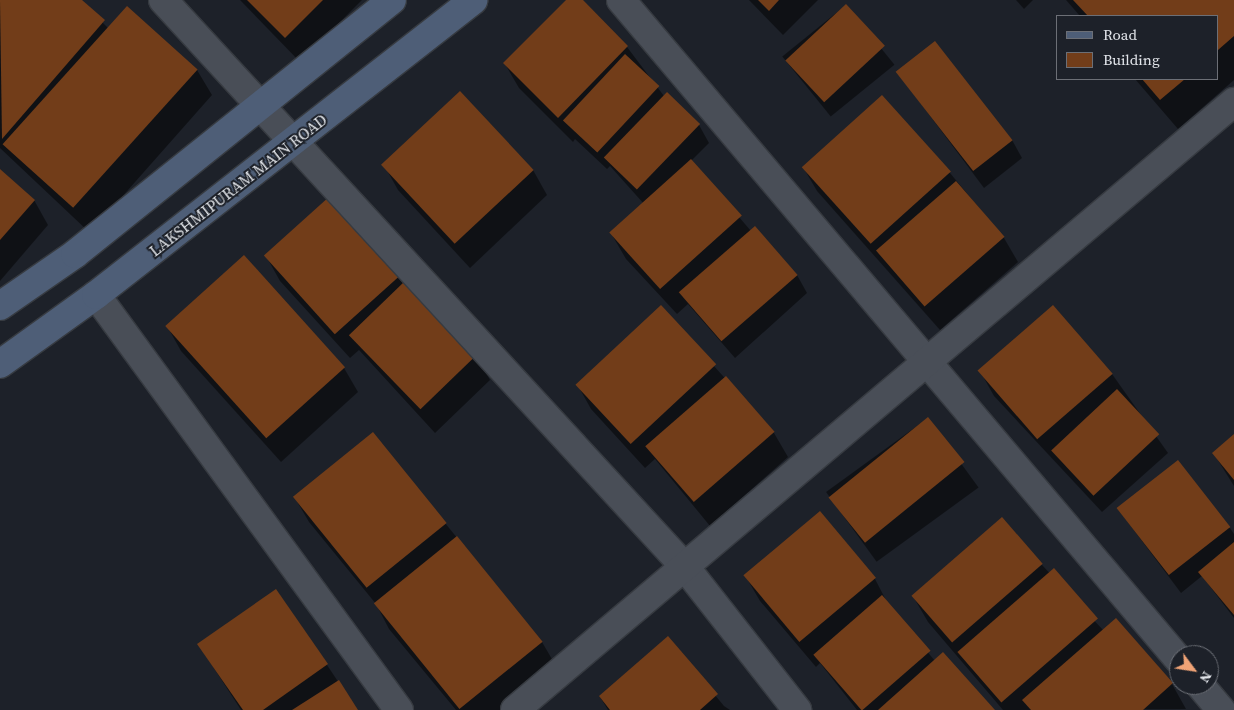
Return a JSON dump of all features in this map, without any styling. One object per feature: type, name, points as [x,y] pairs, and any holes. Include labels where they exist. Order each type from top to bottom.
[{"type":"main road","points":[[0,306],[75,254],[392,0]]},
{"type":"main road","name":"LAKSHMIPURAM MAIN ROAD","points":[[0,364],[96,295],[295,141],[472,0]]},
{"type":"street","points":[[163,0],[295,141],[684,567],[797,710]]},
{"type":"street","points":[[621,0],[926,364],[1169,648]]},
{"type":"street","points":[[515,710],[1234,102]]},
{"type":"street","points":[[96,295],[399,710]]},
{"type":"building","points":[[0,0],[82,0],[105,20],[2,139]]},
{"type":"building","points":[[247,0],[323,0],[285,38]]},
{"type":"building","points":[[566,0],[583,0],[628,46],[558,118],[503,63]]},
{"type":"building","points":[[758,0],[779,0],[769,11]]},
{"type":"building","points":[[1073,0],[1234,0],[1234,36],[1219,49],[1219,15],[1087,15]]},
{"type":"building","points":[[846,4],[885,46],[824,102],[785,61]]},
{"type":"building","points":[[127,6],[198,70],[73,208],[3,144]]},
{"type":"building","points":[[935,41],[1013,140],[973,171],[896,72]]},
{"type":"building","points":[[625,54],[659,86],[597,153],[563,121]]},
{"type":"building","points":[[1143,80],[1184,80],[1160,100]]},
{"type":"building","points":[[460,91],[534,170],[455,244],[381,165]]},
{"type":"building","points":[[667,92],[700,124],[637,189],[604,157]]},
{"type":"building","points":[[882,95],[951,172],[871,244],[802,167]]},
{"type":"building","points":[[691,159],[742,215],[660,289],[609,233]]},
{"type":"building","points":[[0,169],[35,200],[0,240]]},
{"type":"building","points":[[956,181],[1005,237],[925,306],[876,251]]},
{"type":"building","points":[[330,196],[401,275],[335,334],[264,256]]},
{"type":"building","points":[[755,226],[798,275],[721,341],[679,292]]},
{"type":"building","points":[[244,255],[345,367],[266,438],[165,326]]},
{"type":"building","points":[[405,281],[477,355],[420,409],[349,335]]},
{"type":"building","points":[[661,305],[716,364],[631,444],[575,385]]},
{"type":"building","points":[[1053,305],[1113,374],[1037,439],[978,371]]},
{"type":"building","points":[[726,376],[775,432],[694,502],[645,446]]},
{"type":"building","points":[[1117,389],[1159,434],[1093,496],[1051,450]]},
{"type":"building","points":[[928,417],[965,462],[865,543],[829,498]]},
{"type":"building","points":[[373,432],[447,523],[367,588],[293,497]]},
{"type":"building","points":[[1234,434],[1234,480],[1212,453]]},
{"type":"building","points":[[1178,460],[1230,527],[1169,575],[1117,508]]},
{"type":"building","points":[[820,511],[876,578],[799,642],[743,575]]},
{"type":"building","points":[[1002,517],[1043,564],[952,643],[911,596]]},
{"type":"building","points":[[457,536],[543,642],[459,709],[374,603]]},
{"type":"building","points":[[1234,542],[1234,615],[1198,572]]},
{"type":"building","points":[[1054,568],[1098,619],[1001,703],[957,652]]},
{"type":"building","points":[[276,589],[328,664],[263,710],[243,710],[197,644]]},
{"type":"building","points":[[882,595],[931,651],[863,710],[813,655]]},
{"type":"building","points":[[1116,618],[1169,678],[1169,687],[1143,710],[1031,710],[1022,700]]},
{"type":"building","points":[[668,636],[718,694],[700,710],[610,710],[599,696]]},
{"type":"building","points":[[943,652],[995,710],[878,710]]},
{"type":"building","points":[[339,680],[358,710],[292,710]]}]
